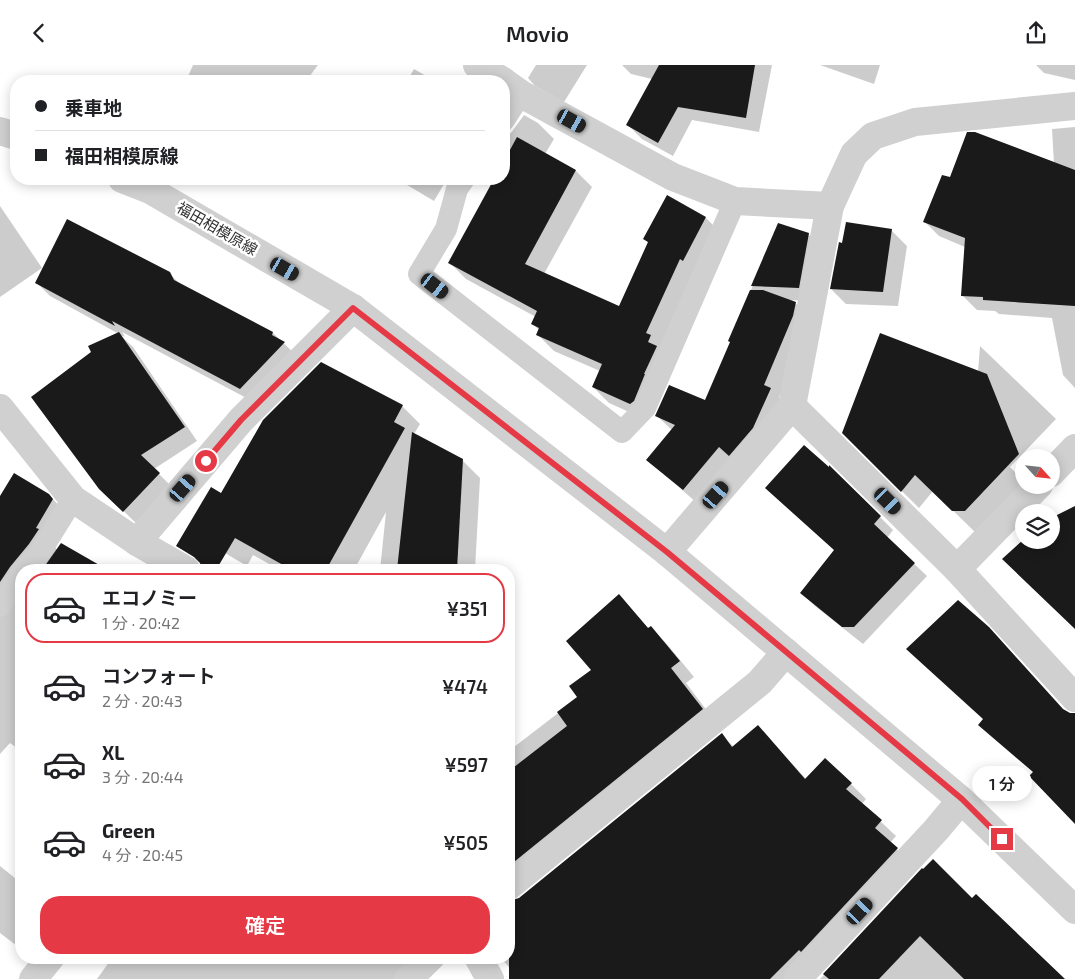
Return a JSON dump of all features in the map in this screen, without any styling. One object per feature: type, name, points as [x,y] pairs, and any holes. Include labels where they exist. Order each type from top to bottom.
[{"type":"street","points":[[510,83],[673,177],[735,201],[830,206]]},
{"type":"street","points":[[667,552],[792,406],[830,206],[854,154],[873,136],[915,122],[1075,106]]},
{"type":"street","name":"福田相模原線","points":[[137,185],[150,190],[353,308],[667,552],[962,799],[1073,905]]},
{"type":"street","points":[[137,542],[241,420],[353,308]]},
{"type":"street","points":[[792,406],[957,569],[1075,698]]},
{"type":"street","points":[[0,408],[72,499],[137,542],[176,564]]},
{"type":"street","points":[[1060,464],[1075,448]]},
{"type":"street","points":[[957,569],[1030,494]]},
{"type":"street","points":[[515,881],[760,682],[786,652]]},
{"type":"street","points":[[796,979],[936,830],[962,799]]},
{"type":"street","points":[[33,979],[45,964]]},
{"type":"street","points":[[408,979],[424,964]]},
{"type":"street","points":[[482,964],[490,979]]},
{"type":"lane","points":[[460,185],[446,229],[419,274],[622,432],[645,408],[735,201]]},
{"type":"lane","points":[[30,564],[40,552],[72,499]]},
{"type":"lane","points":[[0,606],[15,583]]},
{"type":"building","points":[[659,65],[755,65],[746,118],[678,107],[658,143],[626,125]]},
{"type":"building","points":[[967,132],[975,132],[1075,170],[1075,306],[983,300],[983,297],[961,296],[965,238],[923,222],[942,175],[950,177]]},
{"type":"building","points":[[517,137],[576,170],[525,264],[619,306],[648,242],[643,239],[667,195],[706,217],[683,261],[680,259],[646,333],[651,335],[648,342],[657,346],[634,401],[630,404],[592,387],[602,364],[536,335],[539,328],[531,324],[537,311],[448,263],[491,185],[510,185],[510,150]]},
{"type":"building","points":[[67,219],[170,272],[174,280],[273,332],[272,335],[285,342],[240,389],[112,321],[115,326],[35,283]]},
{"type":"building","points":[[846,222],[892,229],[883,292],[830,289],[839,242],[842,243]]},
{"type":"building","points":[[778,223],[809,233],[799,288],[751,286]]},
{"type":"building","points":[[750,290],[763,290],[796,302],[793,316],[764,385],[771,388],[753,428],[729,456],[719,447],[683,490],[646,460],[675,425],[655,416],[669,385],[705,400]]},
{"type":"building","points":[[119,332],[185,427],[141,455],[160,473],[123,512],[99,489],[31,397],[91,352],[88,346]]},
{"type":"building","points":[[880,333],[987,374],[1017,449],[1015,449],[1015,458],[965,511],[952,511],[915,475],[901,492],[842,433]]},
{"type":"building","points":[[321,362],[403,405],[394,422],[405,428],[329,564],[281,564],[235,538],[220,564],[200,564],[194,557],[176,546],[211,487],[221,493],[263,420]]},
{"type":"building","points":[[412,432],[463,459],[457,564],[398,564]]},
{"type":"building","points":[[804,445],[829,467],[829,465],[881,516],[874,524],[915,563],[854,627],[842,627],[800,593],[834,550],[765,488]]},
{"type":"building","points":[[14,473],[49,494],[53,499],[36,528],[39,529],[0,582],[0,496]]},
{"type":"building","points":[[1075,506],[1075,629],[1002,559],[1015,547],[1015,549],[1060,549],[1060,514]]},
{"type":"building","points":[[61,543],[98,564],[46,564]]},
{"type":"building","points":[[619,594],[648,628],[651,626],[680,661],[671,668],[703,709],[515,861],[515,766],[567,726],[557,712],[577,697],[569,686],[591,670],[566,641]]},
{"type":"building","points":[[958,600],[989,627],[1063,709],[1070,713],[1075,713],[1075,824],[1029,776],[1033,772],[978,725],[983,719],[906,649]]},
{"type":"building","points":[[758,725],[805,779],[825,758],[852,783],[846,789],[882,820],[875,828],[898,848],[801,952],[799,950],[770,979],[509,979],[509,964],[515,964],[515,899],[519,898],[722,733],[732,747]]},
{"type":"building","points":[[933,859],[972,898],[976,894],[1065,979],[964,979],[920,936],[879,979],[829,979],[823,974],[922,868]]},
{"type":"route","points":[[206,461],[241,420],[353,308],[667,552],[962,799],[1002,839]]}]
